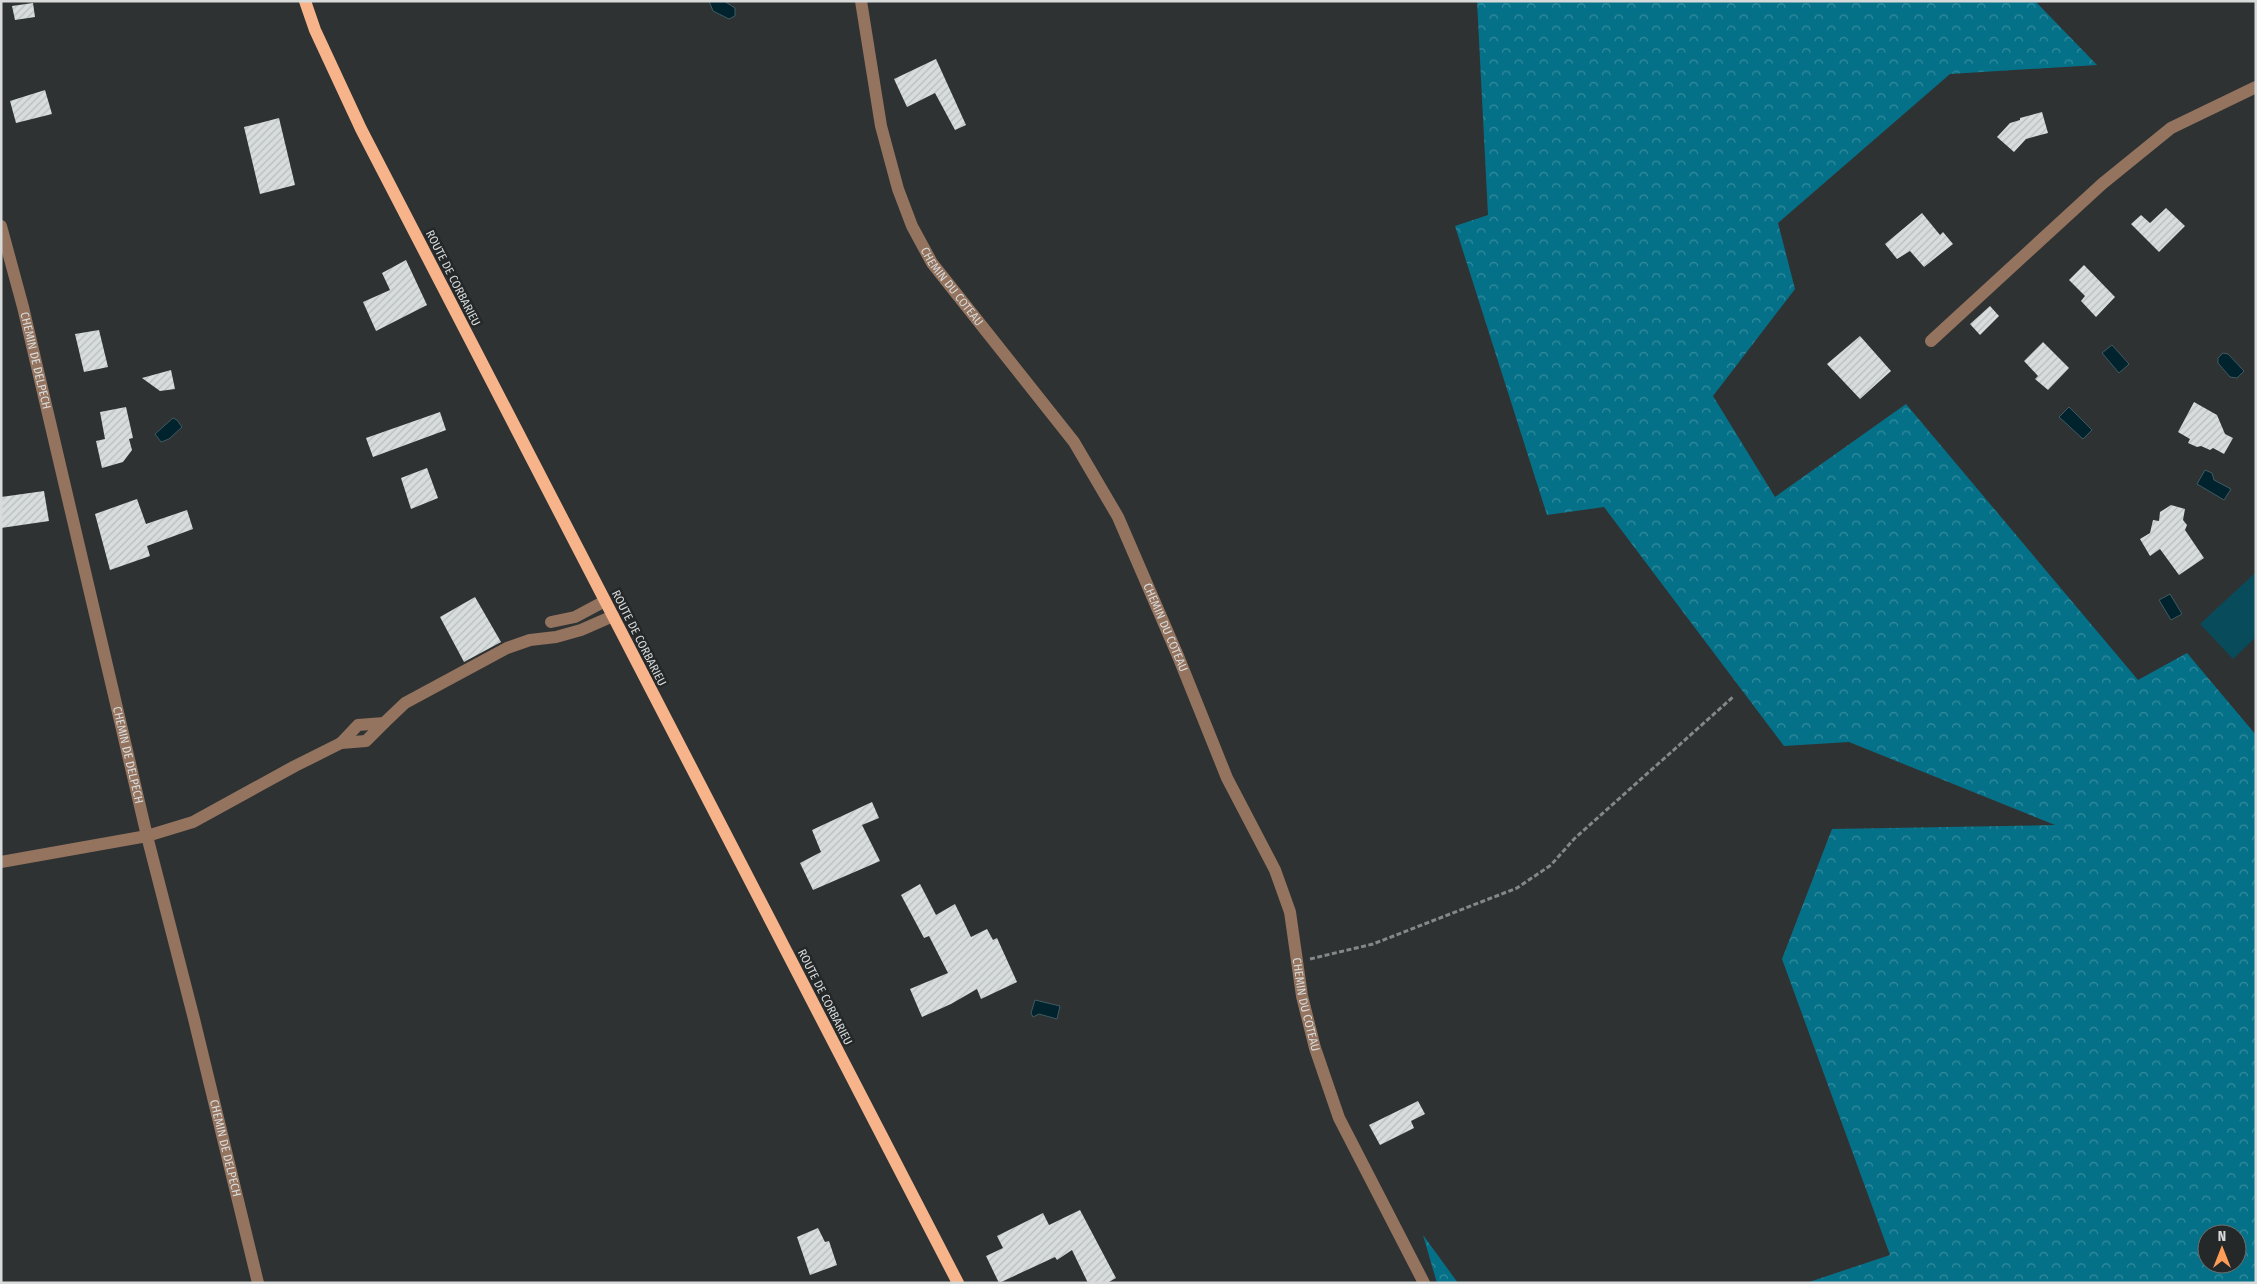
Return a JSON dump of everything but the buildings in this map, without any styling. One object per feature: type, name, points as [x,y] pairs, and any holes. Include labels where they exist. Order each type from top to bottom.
[{"type":"main road","name":"ROUTE DE CORBARIEU","points":[[305,1],[315,30],[361,129],[958,1283]]},
{"type":"street","name":"CHEMIN DU COTEAU","points":[[862,1],[881,126],[898,189],[912,226],[932,263],[1074,442],[1118,517],[1228,778],[1275,870],[1290,912],[1302,996],[1315,1048],[1339,1118],[1424,1283]]},
{"type":"street","points":[[1931,341],[2102,184],[2171,128],[2256,87]]},
{"type":"street","name":"CHEMIN DE DELPECH","points":[[1,226],[23,308],[146,836],[194,1019],[258,1283]]},
{"type":"street","points":[[552,622],[575,617],[605,601]]},
{"type":"street","points":[[1,862],[146,836],[193,822],[295,766],[341,744],[358,725],[384,723],[405,703],[507,648],[530,640],[556,637],[582,630],[613,616]]},
{"type":"path","points":[[1297,962],[1374,944],[1517,888],[1551,865],[1581,833],[1733,697]]},
{"type":"green space","points":[[1477,1],[2035,1],[2097,65],[1950,74],[1778,223],[1795,289],[1713,396],[1775,497],[1906,404],[2138,680],[2187,653],[2256,735],[2256,1283],[1806,1283],[1890,1255],[1782,959],[1832,829],[2055,825],[1849,742],[1784,746],[1604,507],[1547,515],[1455,226],[1488,215]]},
{"type":"green space","points":[[1423,1235],[1458,1283],[1437,1283]]},
{"type":"shaded area","points":[[709,1],[724,1],[735,8],[735,16],[729,19],[713,11]]},
{"type":"shaded area","points":[[2112,345],[2129,364],[2119,373],[2102,353]]},
{"type":"shaded area","points":[[2223,353],[2228,354],[2244,371],[2237,378],[2230,377],[2218,363],[2218,358]]},
{"type":"shaded area","points":[[2069,407],[2092,430],[2083,439],[2059,417]]},
{"type":"shaded area","points":[[173,418],[182,427],[169,439],[161,442],[155,434]]},
{"type":"shaded area","points":[[2205,470],[2212,473],[2214,480],[2231,489],[2224,500],[2197,484]]},
{"type":"shaded area","points":[[2256,572],[2256,637],[2233,659],[2200,624]]},
{"type":"shaded area","points":[[2170,594],[2182,614],[2171,620],[2159,600]]},
{"type":"shaded area","points":[[1035,1000],[1060,1006],[1057,1019],[1039,1014],[1033,1017],[1031,1013]]}]
